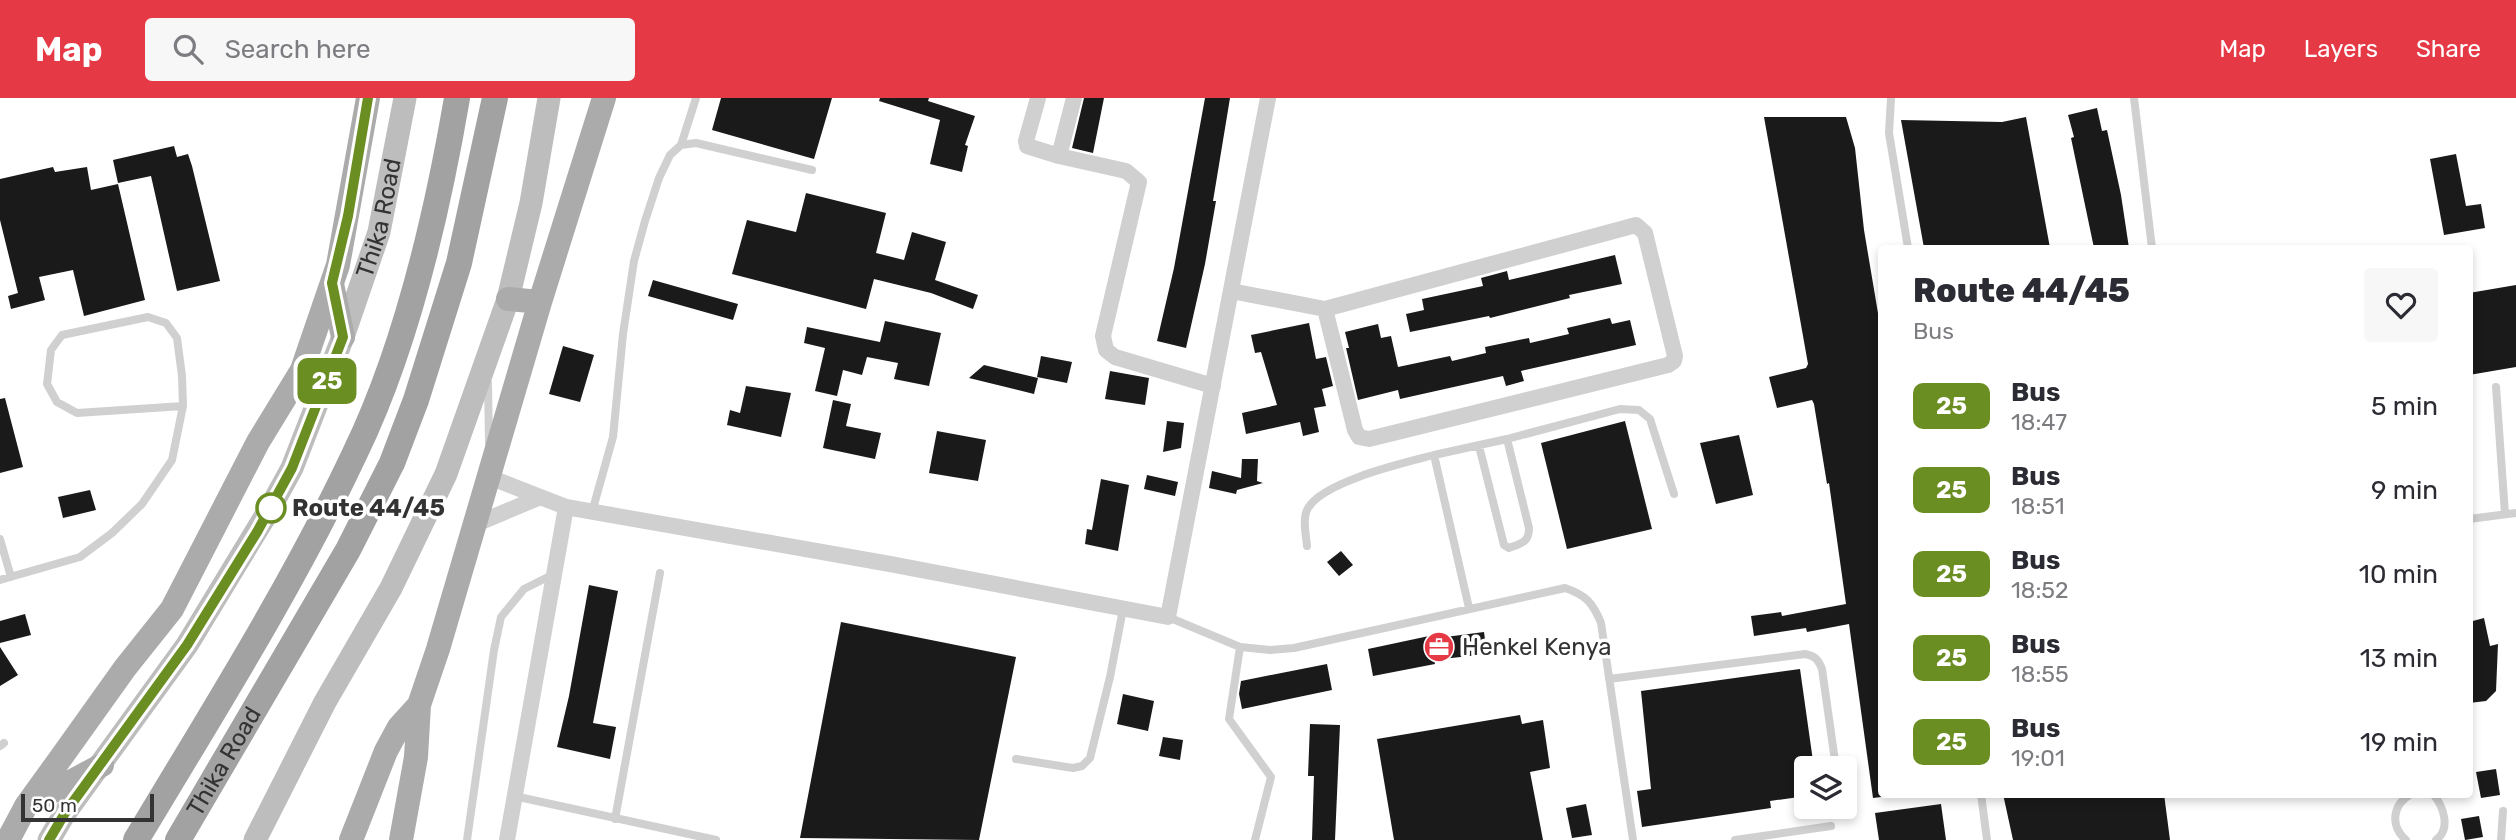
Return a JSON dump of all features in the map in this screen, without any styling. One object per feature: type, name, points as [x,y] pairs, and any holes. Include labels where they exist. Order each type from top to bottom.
[{"type":"highway","name":"Thika Road","points":[[136,840],[295,570],[356,452],[405,326],[436,202],[457,98]]},
{"type":"highway","name":"Thika Road","points":[[178,840],[341,562],[392,463],[416,400],[459,263],[495,98]]},
{"type":"main road","points":[[8,840],[26,806],[125,668],[172,609],[258,442],[302,370],[332,283],[348,216],[369,98]]},
{"type":"main road","name":"Thika Road","points":[[49,840],[65,813],[187,645],[292,468],[343,337],[379,232],[405,98]]},
{"type":"main road","points":[[255,840],[325,702],[391,588],[440,485],[508,299],[531,203],[549,98]]},
{"type":"main road","points":[[401,840],[416,757],[419,705],[604,98]]},
{"type":"main road","points":[[332,283],[343,337]]},
{"type":"main road","points":[[508,299],[540,302]]},
{"type":"main road","points":[[351,840],[386,751],[399,727],[419,705]]},
{"type":"main road","points":[[26,806],[102,765]]},
{"type":"street","points":[[1038,98],[1027,146],[1126,171],[1139,182],[1103,336],[1106,349],[1115,357],[1213,386]]},
{"type":"street","points":[[1059,156],[1074,98]]},
{"type":"street","points":[[491,470],[538,498],[566,507],[864,559],[1168,617],[1268,98]]},
{"type":"street","points":[[1231,291],[1325,309],[1636,225],[1645,233],[1675,356],[1674,361],[1668,365],[1369,439],[1359,437],[1354,430],[1325,309]]},
{"type":"street","points":[[476,524],[538,498]]},
{"type":"street","points":[[508,840],[552,575],[566,507]]},
{"type":"lane","points":[[592,512],[613,437],[623,334],[634,261],[659,178],[670,155],[681,145],[696,98]]},
{"type":"lane","points":[[1891,98],[1889,133],[1908,245]]},
{"type":"lane","points":[[2134,98],[2152,245]]},
{"type":"lane","points":[[681,145],[696,143],[812,170]]},
{"type":"lane","points":[[0,580],[80,557],[112,533],[142,504],[172,460],[183,406],[183,376],[177,338],[166,323],[148,317],[62,335],[51,349],[47,384],[57,402],[77,413],[183,406]]},
{"type":"lane","points":[[490,352],[487,423],[491,470]]},
{"type":"lane","points":[[2496,387],[2505,514]]},
{"type":"lane","points":[[1307,546],[1305,516],[1309,506],[1327,492],[1370,472],[1620,409],[1639,410],[1650,419],[1674,494]]},
{"type":"lane","points":[[1479,446],[1504,545],[1509,548],[1525,542],[1529,537],[1507,439]]},
{"type":"lane","points":[[1434,456],[1469,608]]},
{"type":"lane","points":[[2473,518],[2516,513]]},
{"type":"lane","points":[[0,539],[11,577]]},
{"type":"lane","points":[[615,819],[660,573]]},
{"type":"lane","points":[[467,840],[501,617],[524,589],[552,575]]},
{"type":"lane","points":[[1168,617],[1240,648],[1270,650],[1294,648],[1565,588],[1576,592],[1593,604],[1601,623],[1633,840]]},
{"type":"lane","points":[[1016,759],[1073,768],[1082,766],[1090,758],[1123,609]]},
{"type":"lane","points":[[1240,648],[1229,719],[1271,777],[1255,840]]},
{"type":"lane","points":[[1609,679],[1805,654],[1813,656],[1822,669],[1834,756]]},
{"type":"lane","points":[[514,796],[716,840]]},
{"type":"lane","points":[[1982,798],[1987,840]]},
{"type":"lane","points":[[2406,798],[2401,802],[2395,817],[2399,833],[2406,840]]},
{"type":"lane","points":[[2436,798],[2445,825],[2442,836],[2436,840]]},
{"type":"lane","points":[[2501,840],[2503,811]]},
{"type":"lane","points":[[1735,840],[1831,825]]},
{"type":"building","points":[[721,98],[832,98],[814,159],[712,130]]},
{"type":"building","points":[[880,98],[929,98],[928,101],[975,116],[965,145],[968,146],[962,172],[930,164],[940,120],[879,101]]},
{"type":"building","points":[[1084,98],[1104,98],[1093,153],[1072,148]]},
{"type":"building","points":[[1205,98],[1230,98],[1205,264],[1186,348],[1157,341],[1174,268]]},
{"type":"building","points":[[2097,108],[2102,131],[2107,130],[2129,245],[2093,245],[2068,115]]},
{"type":"building","points":[[1764,117],[1846,117],[1855,148],[1864,230],[1878,313],[1878,797],[1873,798],[1849,624],[1807,632],[1806,628],[1754,636],[1751,616],[1781,612],[1782,616],[1846,604],[1829,483],[1827,484],[1814,404],[1812,400],[1777,408],[1769,377],[1806,368],[1808,364]]},
{"type":"building","points":[[2026,117],[2049,245],[1923,245],[1901,120],[2002,122]]},
{"type":"building","points":[[174,146],[177,157],[188,154],[220,281],[177,291],[151,176],[118,183],[113,160]]},
{"type":"building","points":[[2456,154],[2466,206],[2481,204],[2485,228],[2444,235],[2430,159]]},
{"type":"building","points":[[53,167],[55,172],[87,167],[91,190],[118,184],[145,300],[84,316],[73,270],[39,277],[45,300],[11,309],[8,296],[18,293],[0,220],[0,179]]},
{"type":"building","points":[[806,193],[886,213],[876,253],[904,260],[912,232],[946,242],[935,280],[978,295],[973,309],[931,293],[874,279],[866,309],[732,274],[747,220],[796,232]]},
{"type":"building","points":[[1615,255],[1622,284],[1569,295],[1570,298],[1490,318],[1489,316],[1410,332],[1406,314],[1424,310],[1422,299],[1483,286],[1481,278],[1507,271],[1509,280]]},
{"type":"building","points":[[653,280],[738,304],[733,320],[648,296]]},
{"type":"building","points":[[2516,285],[2516,367],[2473,374],[2473,292]]},
{"type":"building","points":[[1610,318],[1612,324],[1630,320],[1636,345],[1521,371],[1524,381],[1506,386],[1503,376],[1400,399],[1398,390],[1358,400],[1346,348],[1349,348],[1345,332],[1378,324],[1381,338],[1391,336],[1398,367],[1450,356],[1452,361],[1486,353],[1485,347],[1529,338],[1530,343],[1569,334],[1567,328]]},
{"type":"building","points":[[885,321],[941,333],[929,386],[894,379],[898,363],[867,357],[862,375],[843,370],[837,396],[815,391],[825,348],[804,343],[807,327],[880,342]]},
{"type":"building","points":[[1309,323],[1316,359],[1326,357],[1333,386],[1322,389],[1326,406],[1314,408],[1319,432],[1303,436],[1300,422],[1246,434],[1242,413],[1277,405],[1261,352],[1255,353],[1251,335]]},
{"type":"building","points":[[563,346],[594,355],[580,402],[549,394]]},
{"type":"building","points":[[1041,356],[1072,362],[1067,383],[1037,377]]},
{"type":"building","points":[[984,365],[1038,378],[1034,394],[969,378]]},
{"type":"building","points":[[1110,371],[1149,378],[1145,405],[1105,399]]},
{"type":"building","points":[[746,386],[791,393],[781,437],[727,425],[730,410],[740,413]]},
{"type":"building","points":[[5,398],[23,467],[0,473],[0,399]]},
{"type":"building","points":[[833,400],[851,404],[846,426],[881,433],[875,459],[823,448]]},
{"type":"building","points":[[1167,421],[1184,423],[1181,448],[1163,452]]},
{"type":"building","points":[[1625,421],[1652,529],[1567,549],[1541,443]]},
{"type":"building","points":[[937,431],[986,440],[978,481],[929,473]]},
{"type":"building","points":[[1739,435],[1753,495],[1716,504],[1700,443]]},
{"type":"building","points":[[1242,459],[1258,459],[1257,481],[1263,483],[1237,490],[1236,494],[1209,488],[1212,471],[1241,478]]},
{"type":"building","points":[[1147,475],[1178,482],[1175,496],[1144,489]]},
{"type":"building","points":[[1101,479],[1129,485],[1118,551],[1085,544],[1087,529],[1092,530]]},
{"type":"building","points":[[90,490],[96,510],[63,518],[58,497]]},
{"type":"building","points":[[1341,551],[1353,565],[1339,576],[1327,562]]},
{"type":"building","points":[[589,585],[618,591],[593,723],[616,727],[610,759],[557,747]]},
{"type":"building","points":[[25,614],[31,635],[0,643],[0,621]]},
{"type":"building","points":[[2484,618],[2490,646],[2498,644],[2496,691],[2486,701],[2473,703],[2473,621]]},
{"type":"building","points":[[841,622],[1016,657],[979,840],[800,838]]},
{"type":"building","points":[[1484,632],[1487,654],[1434,660],[1435,664],[1373,676],[1368,649],[1429,636],[1430,639]]},
{"type":"building","points":[[0,647],[18,675],[0,686]]},
{"type":"building","points":[[1327,664],[1332,690],[1242,709],[1239,694],[1241,681]]},
{"type":"building","points":[[1800,669],[1812,756],[1794,756],[1794,798],[1770,801],[1771,808],[1642,827],[1637,791],[1651,789],[1641,691]]},
{"type":"building","points":[[1123,694],[1154,701],[1148,731],[1117,724]]},
{"type":"building","points":[[1520,715],[1522,724],[1543,720],[1550,768],[1530,772],[1543,840],[1394,840],[1377,739]]},
{"type":"building","points":[[1310,724],[1340,725],[1335,840],[1312,840],[1314,776],[1308,776]]},
{"type":"building","points":[[1163,737],[1183,740],[1180,760],[1159,756]]},
{"type":"building","points":[[2496,769],[2500,795],[2481,798],[2476,772]]},
{"type":"building","points":[[2004,798],[2165,798],[2170,840],[2013,840]]},
{"type":"building","points":[[1586,804],[1592,835],[1572,838],[1566,808]]},
{"type":"building","points":[[1941,804],[1946,840],[1879,840],[1875,813]]},
{"type":"building","points":[[2479,816],[2483,837],[2465,840],[2461,819]]},
{"type":"bus line","name":"25","points":[[49,840],[65,813],[187,645],[257,532],[292,468],[343,337],[332,283],[348,216],[368,98]]},
{"type":"place","name":"Route 44/45","points":[[271,508]]},
{"type":"place","name":"Henkel Kenya","points":[[1439,647]]}]
